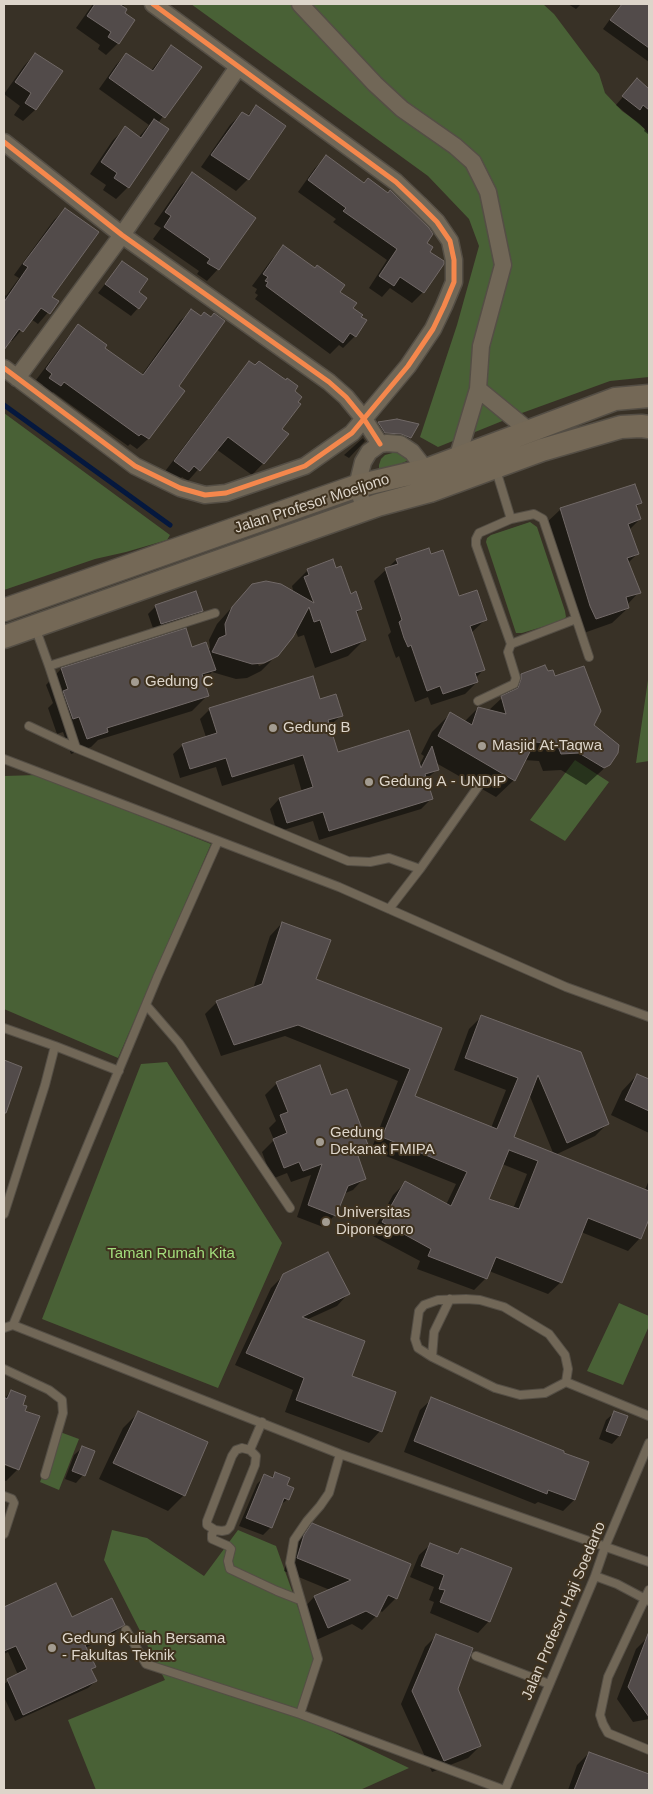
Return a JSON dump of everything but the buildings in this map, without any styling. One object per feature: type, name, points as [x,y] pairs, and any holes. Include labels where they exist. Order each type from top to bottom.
[{"type":"street","points":[[4,368],[135,466],[180,488],[205,495],[226,493],[305,466],[352,433],[408,366],[433,329],[454,282],[454,260],[450,241],[437,222],[396,182],[153,4]]},
{"type":"street","points":[[300,4],[375,84],[402,109],[455,146],[473,162],[488,192],[503,265],[481,346],[478,389],[457,459]]},
{"type":"street","points":[[17,378],[122,235],[238,66]]},
{"type":"street","points":[[4,142],[122,235],[328,382],[346,397],[364,419],[380,444]]},
{"type":"street","points":[[478,389],[528,430],[542,450]]},
{"type":"street","name":"Jalan Profesor Moeljono","points":[[4,610],[357,486],[428,480],[457,459],[528,430],[615,399],[649,396]]},
{"type":"street","points":[[4,637],[365,510],[428,480],[496,468],[542,450],[621,427],[649,427]]},
{"type":"street","points":[[365,510],[357,486],[363,462],[369,452],[380,444],[400,444],[412,452],[428,480]]},
{"type":"lane","points":[[496,468],[512,519]]},
{"type":"lane","points":[[478,701],[514,684],[516,678],[508,652],[510,644],[476,545],[479,533],[512,519],[534,514],[543,519],[589,657]]},
{"type":"lane","points":[[49,666],[215,613]]},
{"type":"lane","points":[[510,644],[576,619]]},
{"type":"lane","points":[[35,626],[76,748]]},
{"type":"lane","points":[[29,726],[76,748],[348,861],[370,862],[389,858],[420,869]]},
{"type":"lane","points":[[4,759],[339,887],[566,986],[649,1017]]},
{"type":"lane","points":[[389,909],[420,869],[482,781]]},
{"type":"lane","points":[[13,1325],[157,978],[218,841]]},
{"type":"lane","points":[[147,1006],[179,1043],[290,1208]]},
{"type":"lane","points":[[4,1028],[119,1071]]},
{"type":"lane","points":[[4,1214],[45,1085],[55,1046]]},
{"type":"lane","points":[[432,1357],[434,1332],[450,1299]]},
{"type":"lane","points":[[450,1299],[480,1300],[504,1307],[550,1334],[565,1355],[568,1369],[566,1382],[546,1393],[520,1395],[495,1388],[432,1357],[418,1348],[414,1339],[419,1311],[424,1305],[438,1300],[450,1299]]},
{"type":"lane","points":[[4,1328],[13,1325],[340,1454],[649,1562]]},
{"type":"lane","points":[[4,1369],[49,1390],[62,1400],[64,1413],[45,1474]]},
{"type":"lane","points":[[566,1382],[649,1416]]},
{"type":"lane","points":[[250,1450],[262,1422]]},
{"type":"lane","name":"Jalan Profesor Haji Soedarto","points":[[504,1790],[596,1576],[605,1547],[649,1443]]},
{"type":"lane","points":[[242,1448],[250,1450],[256,1456],[255,1466],[230,1527],[222,1532],[215,1530],[207,1525],[207,1521],[232,1456],[236,1450],[242,1448]]},
{"type":"lane","points":[[300,1714],[318,1659],[290,1563],[294,1540],[329,1493],[340,1454]]},
{"type":"lane","points":[[4,1496],[12,1499],[14,1504],[4,1534]]},
{"type":"lane","points":[[215,1530],[212,1534],[212,1539],[231,1549],[228,1561],[230,1568],[300,1600]]},
{"type":"lane","points":[[596,1576],[647,1600]]},
{"type":"lane","points":[[649,1590],[647,1600],[608,1677],[600,1715],[608,1733],[649,1750]]},
{"type":"lane","points":[[126,1630],[146,1664],[300,1714],[504,1790]]},
{"type":"lane","points":[[476,1656],[549,1684]]},
{"type":"green space","points":[[191,4],[543,4],[554,14],[599,74],[605,93],[622,111],[639,123],[649,134],[649,377],[610,381],[522,413],[438,447],[420,437],[457,325],[479,246],[469,219],[428,176]]},
{"type":"green space","points":[[4,413],[170,535],[167,540],[95,559],[4,590]]},
{"type":"green space","points":[[396,452],[401,453],[409,460],[379,473],[381,459],[385,455]]},
{"type":"green space","points":[[530,522],[537,527],[566,617],[562,621],[522,633],[516,633],[486,542],[487,538],[491,535]]},
{"type":"green space","points":[[649,673],[649,761],[636,763]]},
{"type":"green space","points":[[575,760],[609,782],[565,841],[530,820]]},
{"type":"green space","points":[[37,775],[211,844],[118,1058],[4,1009],[4,776]]},
{"type":"green space","name":"Taman Rumah Kita","points":[[167,1062],[282,1243],[218,1388],[42,1319],[141,1064]]},
{"type":"green space","points":[[619,1303],[649,1316],[649,1326],[623,1385],[587,1371]]},
{"type":"green space","points":[[60,1432],[79,1439],[59,1490],[40,1482]]},
{"type":"green space","points":[[112,1530],[147,1538],[204,1576],[238,1530],[276,1546],[316,1658],[298,1715],[409,1768],[360,1790],[96,1790],[68,1720],[165,1680],[104,1560]]},
{"type":"waterway","points":[[4,405],[170,525]]},
{"type":"cycle path","points":[[4,368],[135,466],[180,488],[205,495],[226,493],[305,466],[352,433],[408,366],[433,329],[454,282],[454,260],[450,241],[437,222],[396,182],[153,4]]},
{"type":"cycle path","points":[[4,142],[122,235],[329,382],[346,397],[364,419],[380,444]]},
{"type":"place","name":"Gedung C","points":[[135,682]]},
{"type":"place","name":"Gedung B","points":[[273,728]]},
{"type":"place","name":"Masjid At-Taqwa","points":[[482,746]]},
{"type":"place","name":"Gedung A - UNDIP","points":[[369,782]]},
{"type":"place","name":"Gedung Dekanat FMIPA","points":[[320,1142]]},
{"type":"place","name":"Universitas Diponegoro","points":[[326,1222]]},
{"type":"place","name":"Gedung Kuliah Bersama - Fakultas Teknik","points":[[52,1648]]}]
